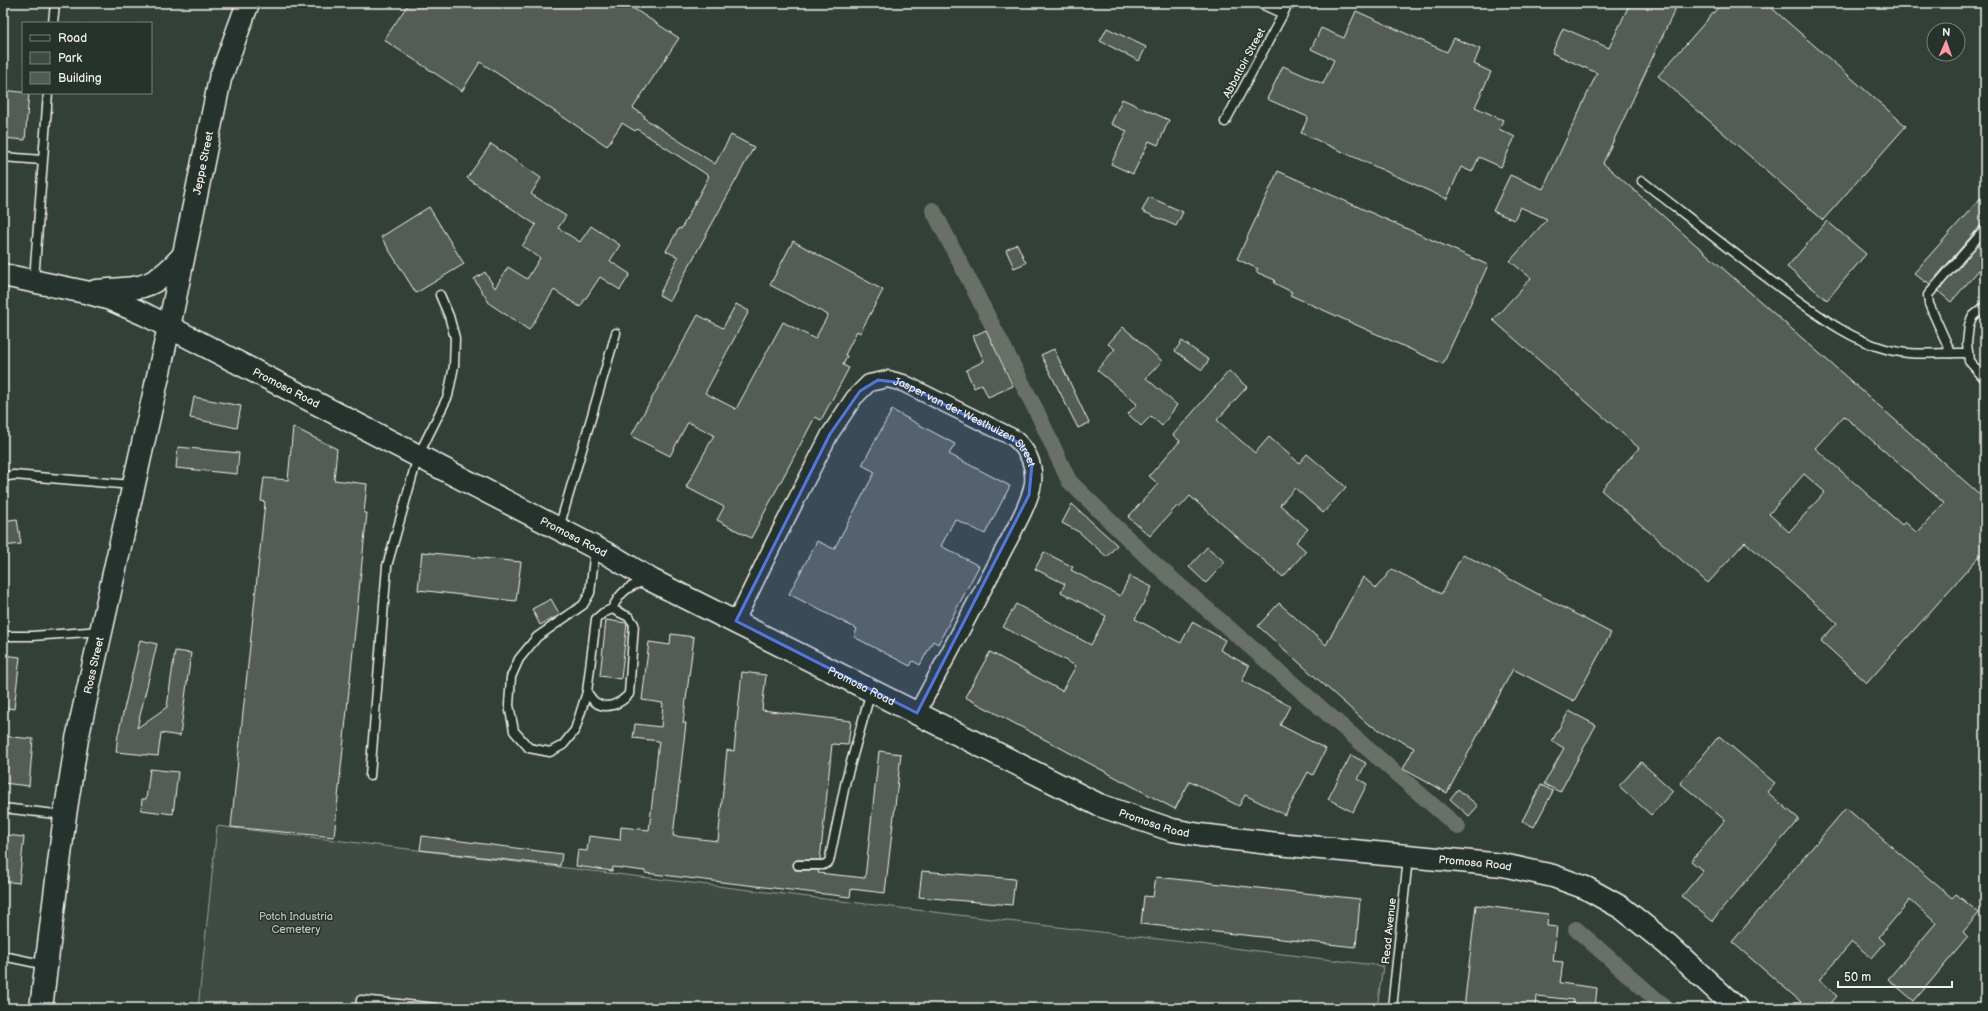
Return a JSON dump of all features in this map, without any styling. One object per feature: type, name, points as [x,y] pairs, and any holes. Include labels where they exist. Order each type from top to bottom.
[{"type":"street","name":"Jeppe Street","points":[[169,327],[220,79],[248,3]]},
{"type":"street","points":[[84,292],[142,287],[151,284],[167,273],[183,256]]},
{"type":"street","name":"Promosa Road","points":[[3,275],[34,280],[110,299],[169,327],[595,548],[651,580],[736,621],[1099,805],[1172,830],[1278,844],[1503,865],[1553,876],[1586,888],[1622,908],[1667,944],[1736,1008]]},
{"type":"street","name":"Ross Street","points":[[41,1008],[65,815],[77,739],[169,327]]},
{"type":"street","name":"Jasper van der Westhuizen Street","points":[[736,621],[830,434],[860,391],[869,383],[888,379],[903,383],[952,406],[1014,438],[1021,444],[1029,454],[1032,464],[1033,484],[1022,513],[917,713]]},
{"type":"lane","points":[[54,22],[55,3]]},
{"type":"lane","points":[[1259,3],[1283,14]]},
{"type":"lane","name":"Abbattoir Street","points":[[1225,122],[1288,3]]},
{"type":"lane","points":[[34,280],[48,94]]},
{"type":"lane","points":[[3,157],[42,160]]},
{"type":"lane","points":[[1642,181],[1764,276],[1820,317],[1860,339],[1886,350],[1921,354],[1968,353]]},
{"type":"lane","points":[[1951,353],[1929,304],[1928,295],[1985,229]]},
{"type":"lane","points":[[370,776],[387,566],[418,456],[448,396],[454,366],[454,338],[449,316],[440,296]]},
{"type":"lane","points":[[1984,307],[1972,317],[1969,325],[1968,353],[1969,361],[1985,379]]},
{"type":"lane","points":[[558,529],[616,333]]},
{"type":"lane","points":[[3,477],[14,475],[133,485]]},
{"type":"lane","points":[[595,548],[590,593],[582,605],[537,637],[519,658],[511,677],[509,705],[514,731],[529,748],[550,752],[563,745],[575,730],[587,692],[596,619],[612,609],[617,598],[625,589],[651,580]]},
{"type":"lane","points":[[587,692],[595,702],[610,706],[622,702],[629,694],[634,624],[629,617],[612,609]]},
{"type":"lane","points":[[3,636],[32,636],[101,631]]},
{"type":"lane","points":[[798,865],[823,865],[829,862],[846,780],[872,690]]},
{"type":"lane","points":[[3,808],[65,815]]},
{"type":"lane","name":"Read Avenue","points":[[1392,1008],[1408,855]]},
{"type":"lane","points":[[3,956],[46,965]]},
{"type":"lane","points":[[360,1008],[361,1000],[436,1008]]},
{"type":"highlighted area","points":[[878,380],[903,383],[1021,444],[1032,464],[1029,495],[917,713],[736,621],[830,434],[860,391]]},
{"type":"shaded area","points":[[3,3],[1985,3],[1985,1008],[3,1008]]},
{"type":"green space","name":"Potch Industria Cemetery","points":[[217,826],[1383,966],[1377,1008],[198,1008]]},
{"type":"building","points":[[409,3],[625,3],[679,38],[633,108],[645,116],[644,118],[715,164],[731,135],[754,147],[670,301],[659,295],[678,257],[666,251],[679,228],[681,229],[709,176],[637,129],[635,131],[622,123],[607,146],[480,62],[462,91],[384,40]]},
{"type":"building","points":[[1630,3],[1678,3],[1603,163],[1985,499],[1985,550],[1867,683],[1821,641],[1837,623],[1745,542],[1708,583],[1601,490],[1639,448],[1493,320],[1531,278],[1510,261],[1547,219],[1520,207],[1514,220],[1493,211],[1510,175],[1543,189],[1597,73],[1552,53],[1563,28],[1609,48]],"holes":[[[1844,416],[1944,503],[1917,533],[1905,522],[1902,525],[1815,448]],[[1804,474],[1825,492],[1789,532],[1769,514]]]},
{"type":"building","points":[[1722,3],[1766,3],[1906,126],[1823,220],[1658,76]]},
{"type":"building","points":[[1356,11],[1447,52],[1454,38],[1480,49],[1474,64],[1491,72],[1475,107],[1503,120],[1499,129],[1515,137],[1501,167],[1479,157],[1472,172],[1461,167],[1447,199],[1301,133],[1308,117],[1267,99],[1283,66],[1323,84],[1334,60],[1311,49],[1321,28],[1344,38]]},
{"type":"building","points":[[1107,28],[1146,47],[1139,61],[1100,41]]},
{"type":"building","points":[[3,90],[29,94],[25,140],[3,138]]},
{"type":"building","points":[[1122,99],[1169,120],[1158,145],[1149,141],[1133,174],[1111,164],[1127,131],[1111,124]]},
{"type":"building","points":[[491,144],[541,178],[531,194],[566,216],[558,228],[580,242],[591,226],[620,245],[610,261],[630,274],[620,290],[600,277],[580,307],[554,290],[529,330],[490,304],[474,279],[485,272],[495,288],[508,267],[527,279],[540,258],[522,246],[536,225],[467,178]]},
{"type":"building","points":[[1278,171],[1488,265],[1443,364],[1290,295],[1292,292],[1274,283],[1275,280],[1256,272],[1258,269],[1237,259]]},
{"type":"building","points":[[1985,193],[1985,224],[1981,225],[1930,284],[1926,281],[1925,282],[1914,273]]},
{"type":"building","points":[[1149,197],[1183,212],[1176,226],[1142,211]]},
{"type":"building","points":[[429,207],[464,264],[416,293],[381,237]]},
{"type":"building","points":[[1827,221],[1866,254],[1827,300],[1787,267]]},
{"type":"building","points":[[1985,237],[1985,263],[1951,302],[1938,291]]},
{"type":"building","points":[[793,241],[883,290],[860,333],[857,331],[845,355],[847,356],[843,365],[849,368],[821,420],[815,417],[751,538],[717,520],[724,507],[686,487],[714,435],[688,422],[670,456],[631,436],[698,315],[723,328],[736,304],[749,311],[705,393],[736,409],[783,322],[815,339],[828,315],[770,285]]},
{"type":"building","points":[[1017,244],[1026,263],[1014,268],[1006,250]]},
{"type":"building","points":[[1123,327],[1162,361],[1146,378],[1177,405],[1162,426],[1151,416],[1141,426],[1128,414],[1137,404],[1097,370],[1115,349],[1108,344]]},
{"type":"building","points":[[986,330],[1013,386],[988,397],[982,384],[974,388],[966,370],[984,361],[973,336]]},
{"type":"building","points":[[1182,341],[1209,360],[1202,370],[1175,351]]},
{"type":"building","points":[[1054,349],[1089,423],[1078,428],[1041,355]]},
{"type":"building","points":[[1229,371],[1247,387],[1217,420],[1255,453],[1269,437],[1299,463],[1307,454],[1346,487],[1323,513],[1295,488],[1280,505],[1308,529],[1296,542],[1306,551],[1283,577],[1190,496],[1179,508],[1177,506],[1150,536],[1128,517],[1158,484],[1149,476],[1180,441],[1173,435]]},
{"type":"building","points":[[194,397],[241,406],[237,428],[190,418]]},
{"type":"building","points":[[892,410],[955,444],[949,454],[1010,486],[985,534],[955,519],[941,546],[979,566],[938,644],[933,641],[920,665],[913,661],[910,666],[854,637],[857,629],[789,594],[817,541],[834,549],[875,472],[862,465]]},
{"type":"building","points":[[293,427],[337,449],[334,480],[367,484],[364,513],[367,513],[334,837],[231,827],[265,502],[261,501],[264,478],[288,480]]},
{"type":"building","points":[[178,447],[239,453],[237,474],[176,468]]},
{"type":"building","points":[[1072,504],[1117,545],[1107,557],[1079,532],[1062,523]]},
{"type":"building","points":[[17,519],[21,544],[3,546],[3,521]]},
{"type":"building","points":[[1207,547],[1225,562],[1206,583],[1189,567]]},
{"type":"building","points":[[422,552],[521,562],[516,601],[418,590]]},
{"type":"building","points":[[1044,552],[1073,567],[1071,570],[1120,596],[1130,576],[1152,587],[1135,619],[1181,643],[1192,622],[1225,640],[1220,650],[1249,666],[1242,681],[1290,706],[1280,725],[1326,749],[1313,775],[1308,772],[1285,815],[1245,795],[1239,806],[1190,781],[1175,809],[965,697],[990,652],[1062,691],[1076,666],[1003,627],[1016,604],[1091,645],[1106,616],[1061,592],[1065,584],[1035,569]]},
{"type":"building","points":[[1463,554],[1611,633],[1574,701],[1513,669],[1447,793],[1403,769],[1414,748],[1368,724],[1258,626],[1279,603],[1326,645],[1363,577],[1376,588],[1392,569],[1441,594]]},
{"type":"building","points":[[551,599],[560,615],[540,625],[532,609]]},
{"type":"building","points":[[606,620],[627,623],[621,679],[600,676]]},
{"type":"building","points":[[671,634],[694,637],[683,723],[686,723],[673,836],[718,841],[727,750],[734,751],[742,672],[766,675],[762,710],[851,721],[848,745],[832,744],[820,860],[796,860],[793,865],[795,870],[819,870],[818,873],[865,878],[879,751],[901,754],[885,893],[851,889],[850,897],[645,873],[645,871],[613,867],[612,871],[576,866],[578,850],[587,851],[589,836],[620,840],[621,827],[649,830],[659,741],[633,738],[635,724],[661,727],[663,703],[642,700],[649,642],[670,645]]},
{"type":"building","points":[[140,640],[157,644],[137,728],[167,707],[175,651],[191,653],[180,736],[161,733],[158,756],[116,752],[118,735]]},
{"type":"building","points":[[3,655],[20,657],[14,709],[3,707]]},
{"type":"building","points":[[1569,711],[1596,725],[1560,792],[1544,784],[1564,748],[1552,741]]},
{"type":"building","points":[[3,736],[33,739],[29,786],[3,783]]},
{"type":"building","points":[[1719,736],[1775,783],[1767,792],[1799,819],[1712,921],[1682,896],[1703,871],[1691,861],[1725,820],[1680,783]]},
{"type":"building","points":[[1351,755],[1366,763],[1358,779],[1367,784],[1353,812],[1328,799]]},
{"type":"building","points":[[1641,762],[1673,791],[1651,815],[1619,786]]},
{"type":"building","points":[[150,769],[178,772],[173,814],[141,810],[142,799],[146,799]]},
{"type":"building","points":[[1541,785],[1553,791],[1534,827],[1522,821]]},
{"type":"building","points":[[1458,789],[1478,806],[1469,816],[1450,799]]},
{"type":"building","points":[[1846,808],[1952,898],[1956,894],[1979,913],[1963,932],[1968,937],[1914,1001],[1888,979],[1936,923],[1910,900],[1879,937],[1885,943],[1872,958],[1852,942],[1819,980],[1837,996],[1827,1008],[1808,1008],[1732,942]]},
{"type":"building","points":[[7,835],[24,837],[19,883],[3,881]]},
{"type":"building","points":[[422,836],[562,854],[560,866],[420,850]]},
{"type":"building","points":[[922,871],[1015,879],[1012,905],[919,897]]},
{"type":"building","points":[[1156,877],[1360,899],[1356,947],[1141,924],[1144,896],[1153,897]]},
{"type":"building","points":[[1476,905],[1548,914],[1547,926],[1557,927],[1553,961],[1563,962],[1560,983],[1597,988],[1595,1008],[1573,1008],[1574,1000],[1537,996],[1536,1008],[1464,1008]]},
{"type":"waterway","points":[[933,210],[1038,414],[1069,481],[1148,558],[1458,827]]},
{"type":"waterway","points":[[1576,929],[1666,1008]]}]
